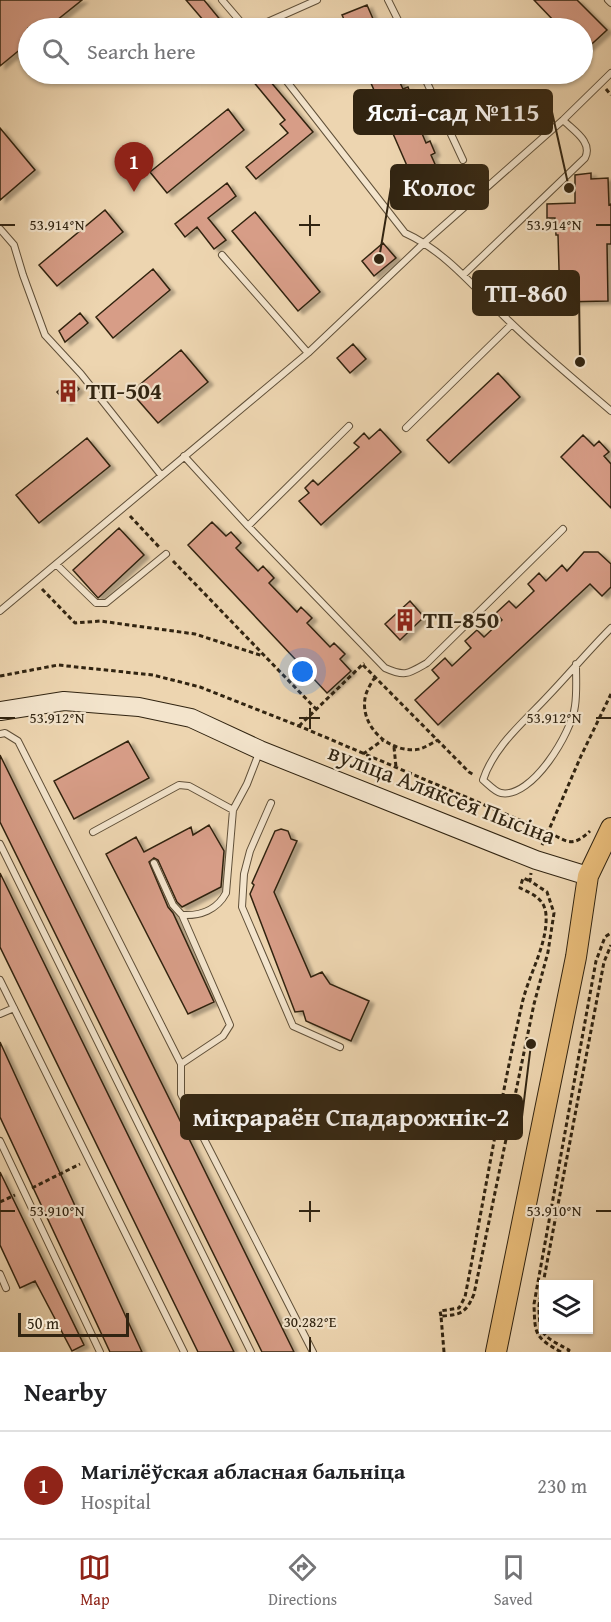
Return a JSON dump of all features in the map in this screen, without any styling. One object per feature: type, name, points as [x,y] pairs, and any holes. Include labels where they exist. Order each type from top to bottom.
[{"type":"main road","name":"вуліца Аляксея Пысіна","points":[[0,711],[64,701],[139,707],[191,718],[260,750],[536,860],[588,876]]},
{"type":"main road","points":[[496,1352],[576,957],[588,876],[611,828]]},
{"type":"lane","points":[[222,0],[237,18]]},
{"type":"lane","points":[[276,18],[317,0]]},
{"type":"lane","points":[[388,0],[397,18]]},
{"type":"lane","points":[[0,611],[308,353],[425,242],[563,120],[611,73]]},
{"type":"lane","points":[[290,84],[405,233],[425,242],[463,275],[512,324],[611,411]]},
{"type":"lane","points":[[428,84],[463,160]]},
{"type":"lane","points":[[463,275],[585,158],[589,151],[587,144],[563,120]]},
{"type":"lane","points":[[0,229],[14,245],[45,335],[81,374],[161,474]]},
{"type":"lane","points":[[222,255],[308,353]]},
{"type":"lane","points":[[406,428],[512,324]]},
{"type":"lane","points":[[248,526],[349,426]]},
{"type":"lane","points":[[184,456],[373,656],[385,668],[399,674],[412,672],[427,663],[563,529]]},
{"type":"lane","points":[[56,564],[96,603],[106,603],[166,554]]},
{"type":"lane","points":[[576,664],[575,707],[565,737],[527,785],[512,793],[500,793],[483,780],[489,763],[509,736],[576,664],[611,628]]},
{"type":"lane","points":[[0,734],[5,733],[18,741],[181,1064],[181,1094],[313,1352]]},
{"type":"lane","points":[[182,915],[196,916],[220,903],[225,893],[233,810],[247,784],[260,750]]},
{"type":"lane","points":[[93,832],[179,785],[189,786],[233,810]]},
{"type":"lane","points":[[271,803],[250,851],[244,874],[242,907],[293,1026],[340,1047]]},
{"type":"lane","points":[[0,844],[251,1352]]},
{"type":"lane","points":[[154,863],[173,905],[182,915],[230,1025],[223,1036],[181,1064]]},
{"type":"lane","points":[[0,980],[184,1352]]},
{"type":"lane","points":[[0,1014],[14,1008]]},
{"type":"lane","points":[[0,1141],[100,1352]]},
{"type":"lane","points":[[0,1274],[6,1288]]},
{"type":"path","points":[[122,508],[316,710]]},
{"type":"path","points":[[35,582],[75,623],[100,621],[195,634],[265,656]]},
{"type":"path","points":[[298,726],[373,656]]},
{"type":"path","points":[[0,676],[58,665],[153,675],[200,687],[396,767],[569,843],[579,841],[590,831]]},
{"type":"path","points":[[363,665],[469,772],[483,780]]},
{"type":"path","points":[[375,677],[365,696],[365,706],[374,730],[383,740],[394,747],[409,749],[422,748],[438,740]]},
{"type":"path","points":[[540,849],[611,694]]},
{"type":"path","points":[[363,754],[383,740]]},
{"type":"path","points":[[394,747],[396,767]]},
{"type":"path","points":[[530,881],[532,872]]},
{"type":"path","points":[[441,1316],[456,1315],[468,1308],[474,1294],[534,1004],[548,952],[554,913],[547,892],[523,878],[520,888],[534,894],[543,902],[546,915],[545,925],[539,952],[522,1002],[465,1297],[459,1308],[440,1311],[444,1352]]},
{"type":"path","points":[[561,1352],[546,1344],[535,1330],[534,1304],[596,961],[605,937],[611,933]]},
{"type":"path","points":[[568,1352],[569,1350],[549,1339],[539,1326],[539,1305],[604,962],[611,945]]},
{"type":"path","points":[[0,1202],[88,1159]]},
{"type":"building","points":[[0,0],[82,0],[60,18],[18,18],[18,51],[0,66]]},
{"type":"building","points":[[186,0],[204,0],[219,18],[201,18]]},
{"type":"building","points":[[534,0],[577,0],[607,30],[593,43],[593,18],[551,18]]},
{"type":"building","points":[[367,5],[373,18],[343,18],[342,15]]},
{"type":"building","points":[[255,84],[272,84],[313,132],[256,179],[246,167],[288,133],[280,124],[285,120]]},
{"type":"building","points":[[371,84],[401,84],[403,89],[408,87],[412,98],[408,100],[426,143],[430,141],[435,153],[431,155],[442,180],[418,191]]},
{"type":"building","points":[[228,109],[244,130],[167,193],[150,172]]},
{"type":"building","points":[[0,128],[35,170],[0,200]]},
{"type":"building","points":[[591,173],[591,179],[608,178],[609,205],[611,204],[611,244],[607,244],[608,301],[560,302],[558,235],[556,235],[555,218],[547,218],[547,204],[575,203],[575,175]]},
{"type":"building","points":[[227,183],[236,196],[208,218],[226,240],[214,249],[197,227],[185,237],[175,224]]},
{"type":"building","points":[[105,210],[123,232],[57,286],[39,265]]},
{"type":"building","points":[[255,212],[320,292],[298,311],[232,231]]},
{"type":"building","points":[[383,243],[396,258],[374,276],[362,261]]},
{"type":"building","points":[[153,269],[170,290],[113,338],[96,317]]},
{"type":"building","points":[[80,313],[88,323],[65,342],[59,331]]},
{"type":"building","points":[[353,344],[366,359],[350,373],[337,358]]},
{"type":"building","points":[[181,350],[208,382],[158,423],[131,392]]},
{"type":"building","points":[[498,373],[520,397],[449,463],[427,440]]},
{"type":"building","name":"ТП-504","points":[[70,380],[79,389],[66,402],[57,392]]},
{"type":"building","points":[[380,429],[401,452],[321,525],[299,501],[309,493],[305,488],[313,480],[318,485],[359,447],[354,443],[364,433],[369,439]]},
{"type":"building","points":[[583,435],[594,446],[599,441],[609,452],[604,456],[611,464],[611,508],[561,457]]},
{"type":"building","points":[[87,438],[110,466],[39,523],[16,495]]},
{"type":"building","points":[[212,522],[226,536],[231,532],[241,543],[236,548],[258,571],[263,566],[274,578],[269,583],[297,612],[301,607],[312,618],[307,623],[330,647],[334,643],[345,654],[340,659],[351,671],[327,693],[188,545]]},
{"type":"building","points":[[119,528],[144,555],[98,598],[73,570]]},
{"type":"building","points":[[584,552],[598,552],[611,564],[611,587],[602,596],[590,584],[438,725],[415,700],[439,678],[432,670],[445,658],[452,666],[471,648],[465,641],[477,630],[484,637],[502,620],[496,613],[509,601],[516,608],[534,591],[528,584],[539,573],[546,581],[562,565],[567,571]]},
{"type":"building","name":"ТП-850","points":[[410,601],[424,617],[400,640],[385,624]]},
{"type":"building","points":[[128,741],[149,778],[74,819],[54,781]]},
{"type":"building","points":[[0,755],[294,1352],[262,1352],[0,822]]},
{"type":"building","points":[[209,825],[224,851],[221,887],[182,907],[177,902],[158,860],[154,858],[149,862],[214,1002],[188,1014],[106,854],[136,837],[144,852],[191,827],[193,835]]},
{"type":"building","points":[[281,829],[288,831],[291,839],[297,841],[274,892],[311,977],[322,972],[330,984],[369,1001],[351,1041],[306,1021],[303,1011],[295,1012],[250,894],[254,885],[252,883],[275,831]]},
{"type":"building","points":[[0,873],[234,1352],[198,1352],[0,947]]},
{"type":"building","points":[[0,1042],[142,1352],[110,1352],[0,1117]]},
{"type":"building","points":[[0,1172],[84,1345],[72,1351],[35,1281],[20,1288],[0,1245]]},
{"type":"place","name":"Яслі-сад №115","points":[[569,188]]},
{"type":"place","name":"Магілёўская абласная бальніца","points":[[134,192]]},
{"type":"place","name":"Колос","points":[[379,259]]},
{"type":"place","name":"ТП-860","points":[[580,362]]},
{"type":"place","name":"ТП-504","points":[[68,391]]},
{"type":"place","name":"ТП-850","points":[[405,620]]},
{"type":"place","name":"мікрараён Спадарожнік-2","points":[[531,1044]]}]
